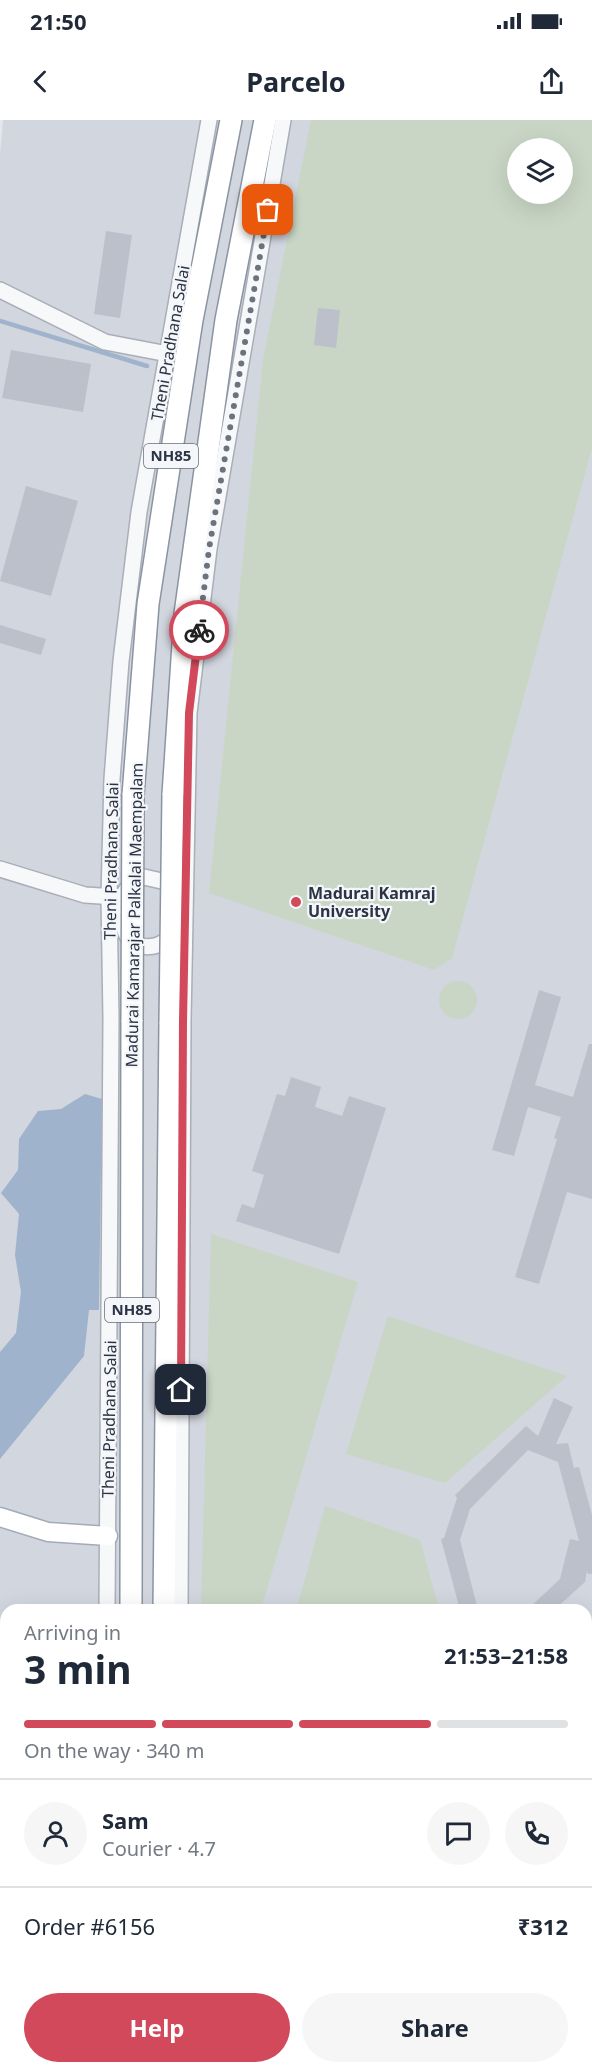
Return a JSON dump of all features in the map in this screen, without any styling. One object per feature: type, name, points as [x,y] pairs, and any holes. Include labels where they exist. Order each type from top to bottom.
[{"type":"highway","name":"Madurai Kamarajar Palkalai Maempalam","points":[[131,1604],[133,795],[148,604],[192,320],[231,120]]},
{"type":"highway","name":"NH85","points":[[169,1604],[172,795],[185,614],[226,320],[265,120]]},
{"type":"main road","points":[[0,1517],[48,1532],[108,1536]]},
{"type":"street","name":"Theni Pradhana Salai","points":[[107,1604],[110,954],[118,895],[110,870],[112,778],[121,661],[139,512],[209,120]]},
{"type":"street","name":"NH85","points":[[169,1604],[189,713],[209,549],[283,120]]},
{"type":"street","points":[[0,291],[105,342],[168,354]]},
{"type":"street","points":[[173,894],[186,868]]},
{"type":"street","points":[[0,869],[86,895],[118,895],[133,880],[155,878],[166,882],[173,894],[175,913],[173,931],[165,943],[142,947],[132,944],[123,931],[118,895]]},
{"type":"street","points":[[110,954],[123,931]]},
{"type":"street","points":[[173,931],[184,952]]},
{"type":"shaded area","name":"Madurai Kamraj University","points":[[3,120],[592,120],[592,1604],[0,1604],[0,155]]},
{"type":"green space","points":[[311,120],[592,120],[592,448],[452,958],[434,970],[209,893],[263,360]]},
{"type":"green space","points":[[458,981],[471,987],[477,1000],[471,1013],[458,1019],[445,1013],[439,1000],[445,987]]},
{"type":"green space","points":[[211,1234],[358,1282],[262,1604],[201,1604]]},
{"type":"green space","points":[[388,1316],[567,1376],[445,1483],[346,1454]]},
{"type":"green space","points":[[325,1506],[420,1540],[438,1604],[298,1604]]},
{"type":"water","points":[[85,1094],[102,1099],[99,1310],[89,1310],[84,1356],[0,1459],[0,1352],[16,1333],[21,1292],[15,1255],[19,1214],[1,1193],[18,1170],[19,1139],[38,1111],[61,1109]]},
{"type":"building","points":[[106,231],[132,235],[120,318],[94,314]]},
{"type":"building","points":[[318,308],[340,310],[336,348],[314,345]]},
{"type":"building","points":[[11,350],[91,364],[83,412],[2,398]]},
{"type":"building","points":[[26,486],[78,501],[51,596],[0,581]]},
{"type":"building","points":[[0,625],[46,639],[41,655],[0,643]]},
{"type":"building","points":[[539,990],[561,997],[535,1085],[573,1097],[589,1044],[592,1044],[592,1199],[567,1192],[539,1284],[515,1277],[557,1139],[554,1138],[561,1117],[528,1107],[514,1156],[492,1150]]},
{"type":"building","points":[[291,1077],[321,1087],[315,1107],[342,1116],[349,1096],[386,1108],[339,1254],[236,1221],[242,1204],[254,1208],[264,1175],[252,1171],[277,1094],[285,1096]]},
{"type":"building","points":[[554,1398],[573,1407],[556,1444],[568,1443],[574,1468],[579,1467],[592,1515],[592,1574],[588,1574],[587,1571],[585,1582],[561,1604],[533,1604],[560,1579],[570,1539],[579,1541],[558,1462],[528,1450],[470,1509],[460,1540],[476,1604],[458,1604],[441,1539],[444,1538],[457,1498],[455,1495],[526,1426],[538,1436]]},
{"type":"waterway","points":[[0,321],[147,366]]},
{"type":"way so far","points":[[199,630],[209,549],[268,210]]},
{"type":"place","name":"Madurai Kamraj University","points":[[296,902]]},
{"type":"route","points":[[181,1390],[183,1021],[189,713],[199,630]]}]
